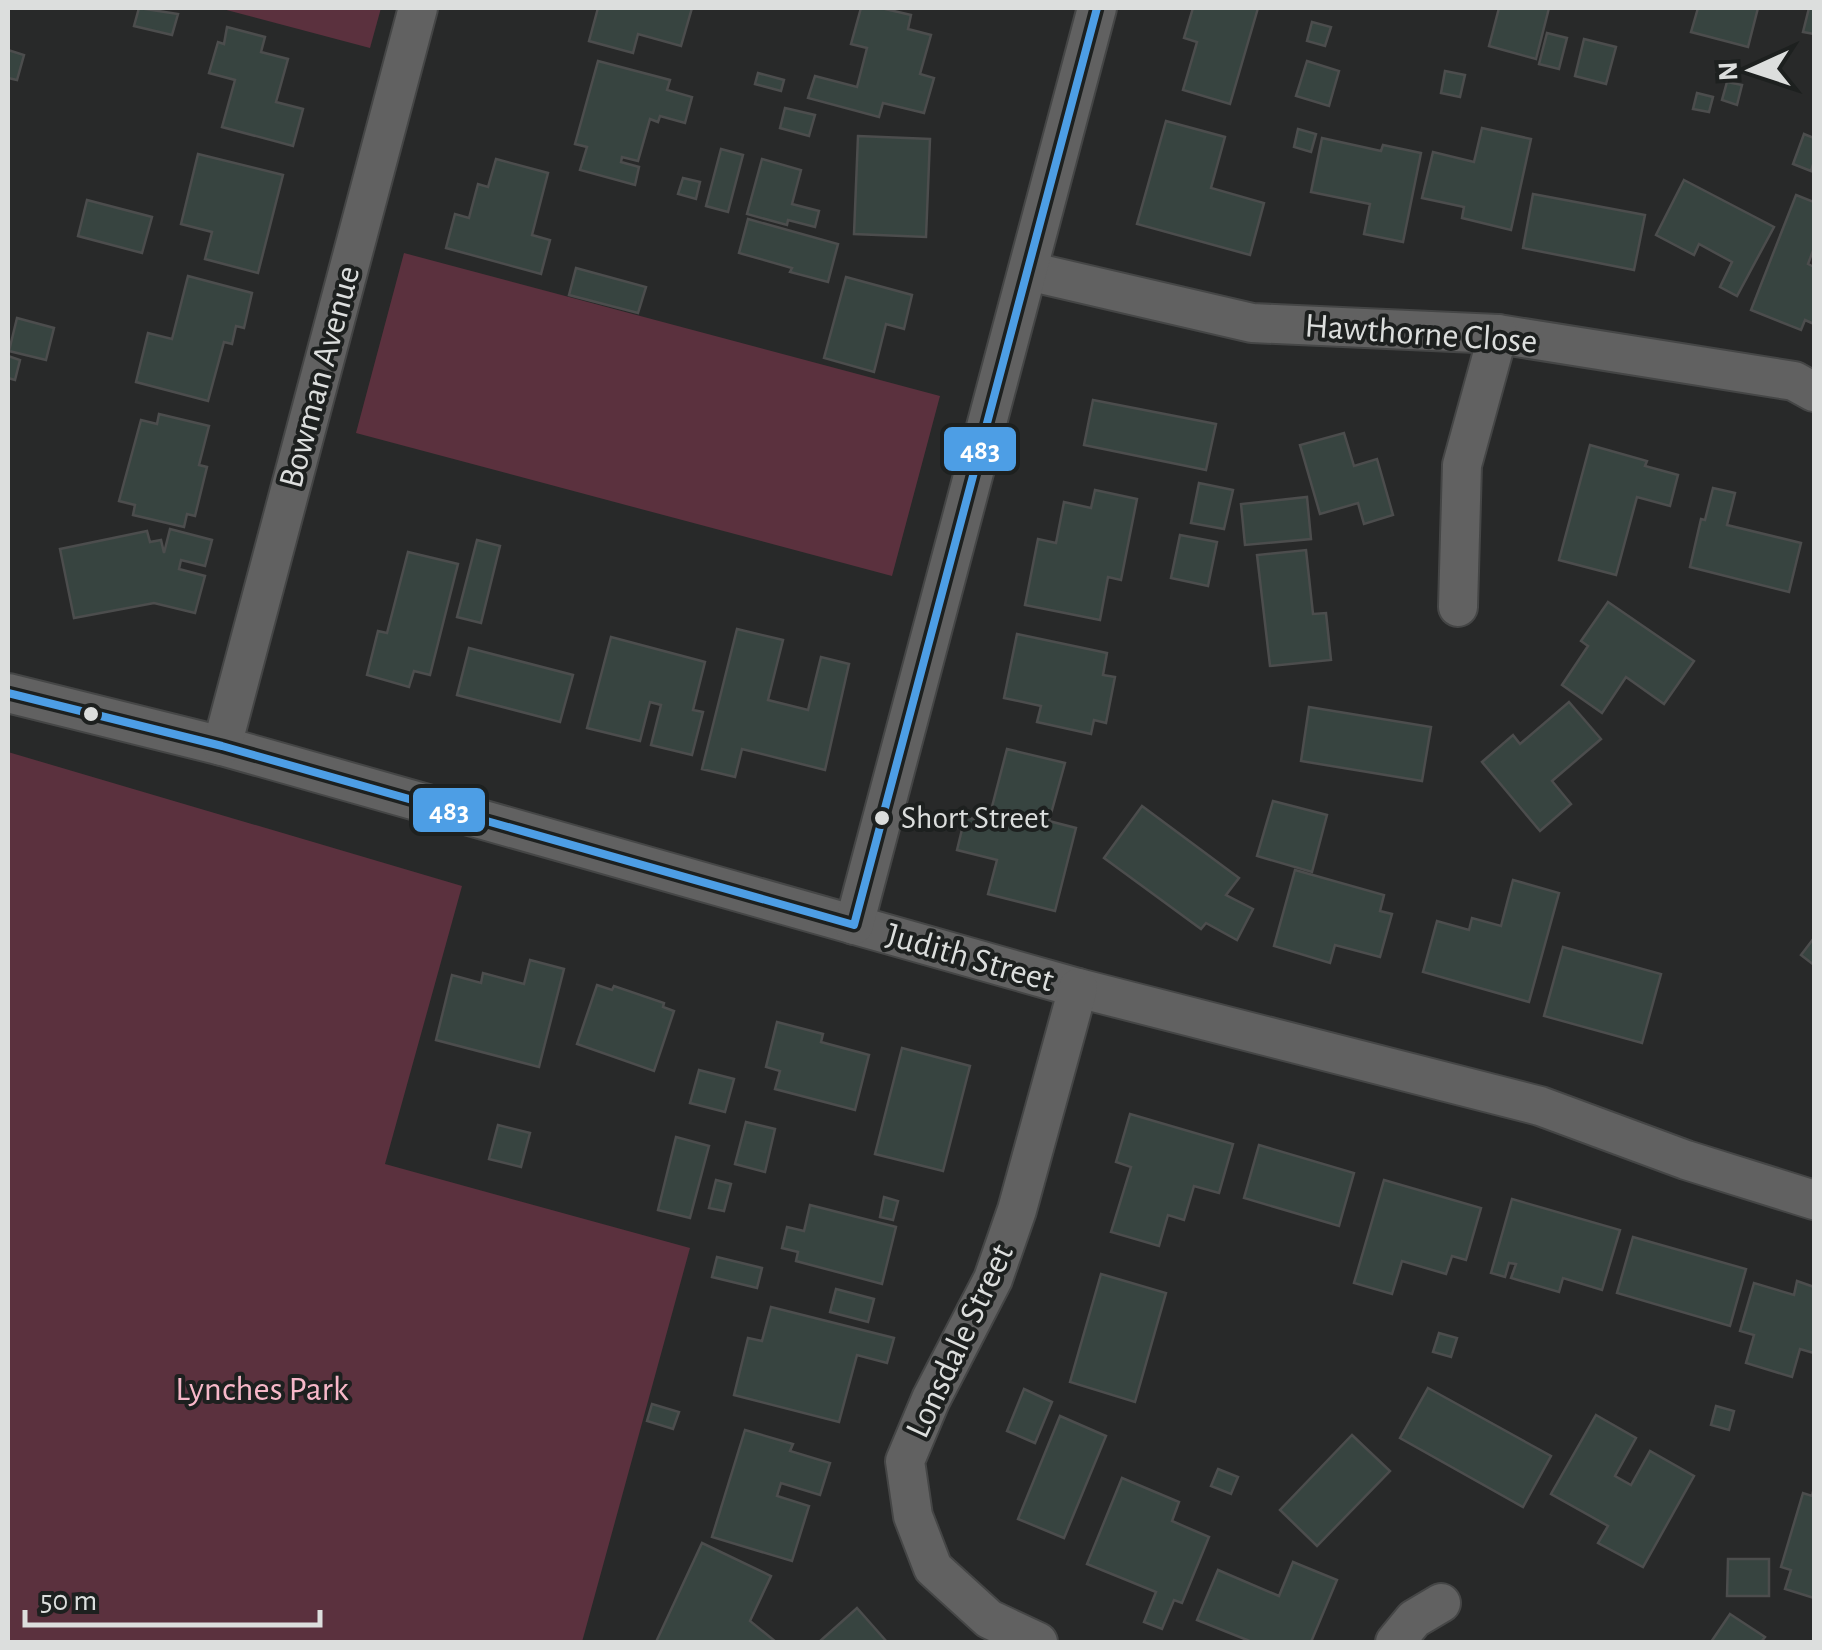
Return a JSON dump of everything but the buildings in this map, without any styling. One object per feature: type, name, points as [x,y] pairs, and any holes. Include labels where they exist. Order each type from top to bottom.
[{"type":"street","name":"Bowman Avenue","points":[[222,746],[418,8]]},
{"type":"street","points":[[854,925],[1098,8]]},
{"type":"street","name":"Hawthorne Close","points":[[1028,270],[1252,323],[1498,334],[1794,380],[1814,392]]},
{"type":"street","points":[[1458,607],[1462,466],[1498,334]]},
{"type":"street","name":"Judith Street","points":[[8,692],[222,746],[1078,988],[1540,1106],[1686,1160],[1814,1200]]},
{"type":"street","name":"Lonsdale Street","points":[[1038,1642],[989,1619],[933,1568],[913,1516],[906,1462],[931,1400],[993,1280],[1017,1210],[1078,988]]},
{"type":"street","points":[[1395,1642],[1414,1619],[1440,1603]]},
{"type":"green space","points":[[219,8],[381,8],[370,48]]},
{"type":"green space","points":[[404,253],[940,396],[892,576],[356,433]]},
{"type":"green space","name":"Lynches Park","points":[[8,752],[462,886],[385,1164],[690,1248],[582,1642],[8,1642]]},
{"type":"transit line","name":"483","points":[[8,693],[222,746],[854,925],[1097,8]]},
{"type":"place","name":"Short Street","points":[[882,818]]}]
